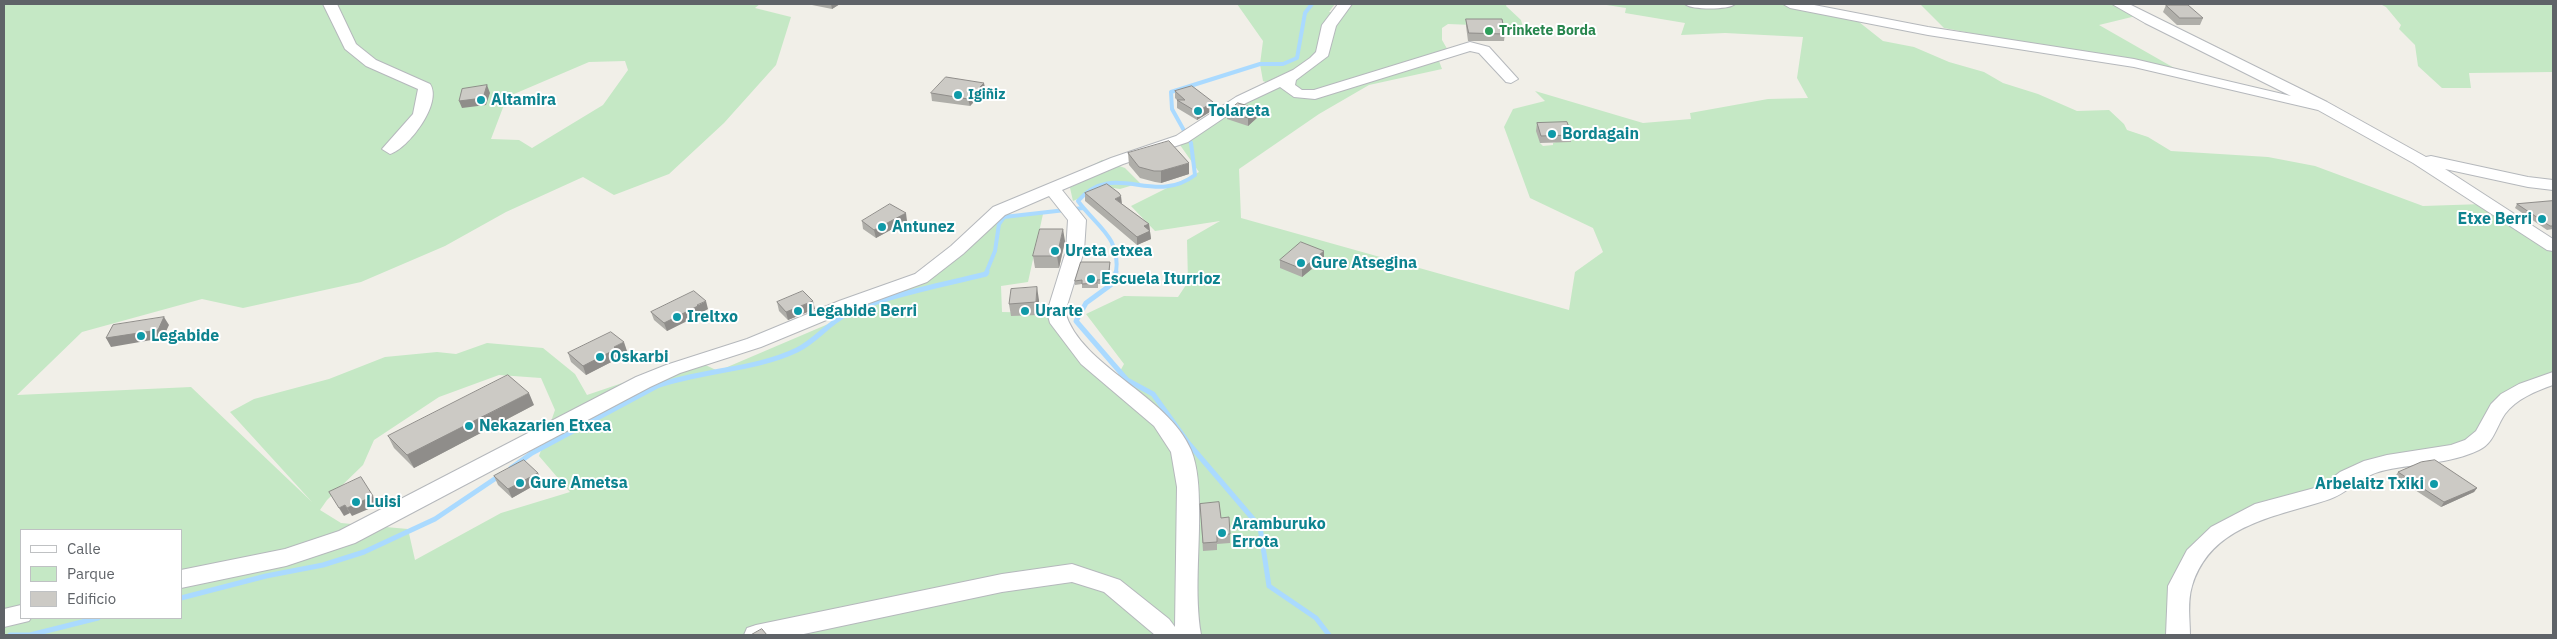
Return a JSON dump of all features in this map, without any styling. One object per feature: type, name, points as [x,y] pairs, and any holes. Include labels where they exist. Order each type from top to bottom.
[{"type":"street","points":[[330,4],[350,46],[371,62],[425,87],[426,105],[408,132],[390,149]]},
{"type":"street","points":[[182,579],[286,556],[347,537],[643,382],[754,343],[846,305],[921,278],[957,250],[999,211],[1056,194],[1117,161],[1189,136],[1241,100],[1289,77],[1315,61],[1323,52],[1326,32],[1345,4]]},
{"type":"street","points":[[1692,4],[1728,4]]},
{"type":"street","points":[[1790,4],[1928,31],[2134,63],[2313,106],[2322,105]]},
{"type":"street","points":[[2119,4],[2322,105],[2415,157],[2553,246]]},
{"type":"street","points":[[1289,77],[1287,87],[1299,94],[1315,95],[1470,46],[1484,50],[1511,79]]},
{"type":"street","points":[[2415,157],[2476,172],[2553,185]]},
{"type":"street","points":[[1056,194],[1077,220],[1075,251],[1056,312],[1059,324],[1088,360],[1161,421],[1181,450],[1188,487],[1189,552],[1186,620],[1188,635]]},
{"type":"street","points":[[2178,635],[2180,587],[2191,562],[2209,540],[2229,525],[2276,505],[2330,491],[2346,478],[2361,470],[2387,462],[2436,456],[2473,444],[2488,432],[2491,419],[2502,404],[2522,390],[2553,378]]},
{"type":"street","points":[[756,635],[1002,583],[1072,573],[1112,586],[1161,626],[1168,635]]},
{"type":"street","points":[[4,618],[20,614]]},
{"type":"green space","points":[[4,4],[760,4],[755,8],[791,17],[776,65],[724,123],[669,174],[614,195],[583,177],[506,212],[445,246],[361,282],[243,308],[202,299],[82,332],[17,395],[191,387],[312,502],[230,412],[254,399],[329,379],[385,357],[437,352],[456,354],[487,343],[543,348],[575,374],[587,395],[693,359],[718,371],[854,313],[852,299],[938,266],[999,211],[1012,215],[1043,214],[1028,282],[1001,286],[1002,312],[1049,313],[1053,328],[1113,384],[1124,364],[1086,314],[1124,296],[1178,297],[1188,282],[1187,240],[1220,221],[1155,231],[1131,206],[1199,172],[1180,145],[1253,97],[1275,86],[1263,81],[1260,64],[1263,41],[1237,4],[1335,4],[1329,12],[1342,12],[1351,4],[1507,4],[1506,6],[1521,20],[1523,27],[1448,24],[1442,28],[1442,40],[1449,52],[1429,57],[1439,61],[1442,69],[1369,85],[1319,114],[1239,169],[1241,218],[1569,310],[1575,272],[1603,252],[1593,228],[1530,198],[1504,127],[1513,109],[1545,101],[1535,91],[1643,123],[1691,119],[1690,113],[1768,99],[1808,98],[1797,78],[1803,37],[1725,33],[1681,35],[1685,23],[1625,13],[1626,8],[1600,4],[1684,4],[1705,7],[1730,4],[1782,4],[1859,22],[1883,41],[1914,47],[1949,62],[1984,72],[2003,83],[2038,94],[2077,111],[2109,110],[2124,124],[2127,130],[2148,137],[2171,151],[2268,157],[2315,166],[2423,206],[2483,204],[2553,250],[2553,372],[2502,404],[2473,444],[2387,462],[2209,540],[2180,587],[2177,635],[4,635]],"holes":[[[625,61],[628,70],[603,105],[532,148],[519,140],[491,139],[507,97],[589,62]],[[1564,127],[1588,132],[1593,137],[1569,138],[1553,143],[1553,145],[1543,146],[1540,143]],[[499,375],[541,378],[555,410],[539,456],[570,492],[501,513],[415,560],[408,529],[341,523],[320,510],[327,500],[363,465],[374,440],[439,397]]]},
{"type":"green space","points":[[1920,4],[2119,4],[2140,15],[2099,25],[2183,73],[1944,28]]},
{"type":"green space","points":[[2380,4],[2553,4],[2553,72],[2469,73],[2471,88],[2442,88],[2418,66],[2415,45],[2399,29],[2401,25],[2386,7]]},
{"type":"green space","points":[[1102,160],[1125,168],[1140,183],[1120,189],[1106,187],[1073,201],[1068,179]]},
{"type":"building","points":[[2166,5],[2188,5],[2203,18],[2180,18]]},
{"type":"building","points":[[1466,19],[1502,19],[1505,34],[1469,33]]},
{"type":"building","points":[[946,77],[984,83],[968,99],[931,93]]},
{"type":"building","points":[[487,85],[483,98],[459,101],[462,89]]},
{"type":"building","points":[[1192,86],[1213,102],[1197,112],[1177,100],[1185,100],[1175,91]]},
{"type":"building","points":[[1238,103],[1259,109],[1248,118],[1227,112]]},
{"type":"building","points":[[1567,122],[1572,135],[1541,136],[1537,123]]},
{"type":"building","points":[[1169,141],[1189,163],[1161,171],[1154,171],[1139,167],[1128,153]]},
{"type":"building","points":[[1107,184],[1121,196],[1115,199],[1149,224],[1144,226],[1150,231],[1137,237],[1085,193]]},
{"type":"building","name":"Etxe Berri","points":[[2553,201],[2553,226],[2550,226],[2517,204]]},
{"type":"building","points":[[890,204],[906,213],[874,230],[862,221]]},
{"type":"building","points":[[1040,229],[1063,229],[1057,256],[1033,256]]},
{"type":"building","points":[[1301,242],[1324,251],[1302,269],[1280,260]]},
{"type":"building","name":"Escuela Iturrioz","points":[[1081,262],[1110,262],[1108,279],[1097,280],[1097,283],[1082,284],[1082,280],[1075,281]]},
{"type":"building","points":[[1037,287],[1036,302],[1009,304],[1011,289]]},
{"type":"building","points":[[694,291],[706,301],[664,323],[651,312]]},
{"type":"building","points":[[803,291],[813,301],[786,312],[777,302]]},
{"type":"building","points":[[164,317],[158,330],[106,338],[113,325]]},
{"type":"building","points":[[611,332],[624,342],[614,347],[616,349],[583,366],[568,353]]},
{"type":"building","points":[[508,375],[529,393],[407,455],[388,436]]},
{"type":"building","points":[[524,460],[538,473],[508,489],[494,476]]},
{"type":"building","name":"Arbelaitz Txiki","points":[[2435,460],[2477,488],[2444,502],[2398,472],[2421,462]]},
{"type":"building","points":[[361,477],[373,496],[347,508],[345,505],[339,508],[329,492]]},
{"type":"building","name":"Aramburuko Errota","points":[[1219,502],[1221,518],[1229,517],[1230,534],[1217,535],[1217,542],[1203,543],[1200,504]]},
{"type":"building","points":[[762,629],[767,635],[751,635]]},
{"type":"waterway","points":[[1116,273],[1117,261],[1111,241],[1078,201],[1092,189],[1106,184],[1120,183],[1164,187],[1179,184],[1195,175],[1191,143],[1172,109],[1171,92],[1260,64],[1283,64],[1297,58],[1305,13],[1312,4]]},
{"type":"waterway","points":[[986,273],[995,251],[999,224],[1004,217],[1083,208]]},
{"type":"waterway","points":[[511,468],[532,453],[657,386],[692,376],[781,357],[804,346],[840,318],[862,307],[933,286],[986,274],[987,272]]},
{"type":"waterway","points":[[1116,272],[1112,284],[1086,303],[1076,321],[1127,380],[1153,394],[1189,444],[1260,527],[1269,586],[1316,618],[1329,635]]},
{"type":"waterway","points":[[182,598],[266,576],[323,565],[364,552],[435,519],[499,476]]},
{"type":"waterway","points":[[10,635],[30,635],[94,619]]},
{"type":"place","name":"Trinkete Borda","points":[[1489,31]]},
{"type":"place","name":"Igiñiz","points":[[958,95]]},
{"type":"place","name":"Altamira","points":[[481,100]]},
{"type":"place","name":"Tolareta","points":[[1198,111]]},
{"type":"place","name":"Bordagain","points":[[1552,134]]},
{"type":"place","name":"Etxe Berri","points":[[2542,219]]},
{"type":"place","name":"Antunez","points":[[882,227]]},
{"type":"place","name":"Ureta etxea","points":[[1055,251]]},
{"type":"place","name":"Gure Atsegina","points":[[1301,263]]},
{"type":"place","name":"Escuela Iturrioz","points":[[1091,279]]},
{"type":"place","name":"Legabide Berri","points":[[798,311]]},
{"type":"place","name":"Urarte","points":[[1025,311]]},
{"type":"place","name":"Ireltxo","points":[[677,317]]},
{"type":"place","name":"Legabide","points":[[141,336]]},
{"type":"place","name":"Oskarbi","points":[[600,357]]},
{"type":"place","name":"Nekazarien Etxea","points":[[469,426]]},
{"type":"place","name":"Gure Ametsa","points":[[520,483]]},
{"type":"place","name":"Arbelaitz Txiki","points":[[2434,484]]},
{"type":"place","name":"Luisi","points":[[356,502]]},
{"type":"place","name":"Aramburuko Errota","points":[[1222,533]]}]
